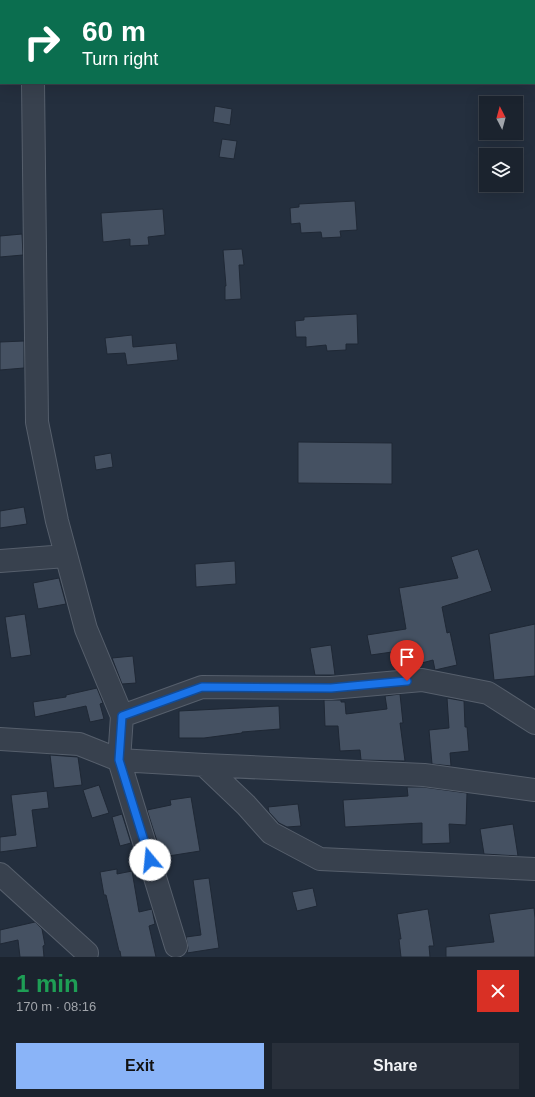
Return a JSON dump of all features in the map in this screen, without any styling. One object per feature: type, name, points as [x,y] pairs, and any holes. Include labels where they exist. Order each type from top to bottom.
[{"type":"street","points":[[33,84],[37,422],[57,522],[86,629],[122,716],[119,760],[176,946]]},
{"type":"street","points":[[0,561],[66,556]]},
{"type":"street","points":[[122,716],[202,687],[331,688],[422,680],[488,692],[535,723]]},
{"type":"street","points":[[0,739],[79,744],[119,760],[204,766],[424,775],[535,790]]},
{"type":"street","points":[[204,766],[246,805],[271,833],[320,859],[535,869]]},
{"type":"street","points":[[0,874],[87,953]]},
{"type":"building","points":[[215,106],[232,109],[230,125],[213,122]]},
{"type":"building","points":[[222,139],[237,141],[234,159],[219,157]]},
{"type":"building","points":[[355,201],[357,230],[340,231],[341,237],[322,238],[321,232],[301,233],[300,223],[291,224],[290,208],[299,207],[299,204]]},
{"type":"building","points":[[163,209],[165,235],[148,237],[149,245],[130,246],[130,239],[103,242],[101,213]]},
{"type":"building","points":[[22,234],[23,255],[0,257],[0,236]]},
{"type":"building","points":[[242,249],[244,265],[239,265],[241,299],[225,300],[226,286],[223,250]]},
{"type":"building","points":[[357,314],[358,344],[346,344],[346,350],[327,351],[326,345],[306,347],[306,337],[296,337],[295,321],[304,320],[304,317]]},
{"type":"building","points":[[132,335],[133,347],[176,343],[178,360],[127,365],[125,353],[107,354],[105,338]]},
{"type":"building","points":[[24,341],[24,368],[0,370],[0,342]]},
{"type":"building","points":[[298,442],[392,443],[392,484],[298,483]]},
{"type":"building","points":[[111,453],[113,467],[96,470],[94,456]]},
{"type":"building","points":[[24,507],[27,524],[0,528],[0,511]]},
{"type":"building","points":[[478,549],[492,591],[442,607],[447,633],[450,632],[457,665],[435,670],[433,660],[403,668],[399,651],[371,655],[367,635],[406,629],[399,588],[458,578],[451,557]]},
{"type":"building","points":[[235,561],[236,584],[196,587],[195,564]]},
{"type":"building","points":[[59,578],[66,604],[38,609],[33,583]]},
{"type":"building","points":[[25,614],[31,655],[11,658],[5,617]]},
{"type":"building","points":[[535,624],[535,676],[494,680],[489,634]]},
{"type":"building","points":[[331,645],[335,675],[315,675],[310,648]]},
{"type":"building","points":[[133,656],[136,683],[122,684],[112,658]]},
{"type":"building","points":[[97,688],[103,703],[100,704],[104,719],[90,722],[86,706],[35,717],[33,702],[66,697],[66,695]]},
{"type":"building","points":[[400,694],[403,723],[400,723],[405,761],[361,760],[360,750],[340,751],[338,726],[325,726],[324,700],[341,700],[341,702],[345,702],[346,714],[387,709],[385,696]]},
{"type":"building","points":[[447,698],[464,701],[465,727],[467,727],[469,751],[450,753],[451,766],[432,764],[429,730],[449,728]]},
{"type":"building","points":[[279,706],[280,729],[242,732],[204,738],[179,738],[179,711]]},
{"type":"building","points":[[50,755],[78,757],[82,785],[54,788]]},
{"type":"building","points":[[99,785],[109,813],[92,818],[83,790]]},
{"type":"building","points":[[407,787],[423,787],[467,793],[466,825],[449,824],[450,843],[422,844],[422,823],[345,827],[343,800],[408,796]]},
{"type":"building","points":[[47,791],[49,808],[32,810],[37,847],[0,852],[0,837],[16,835],[11,795]]},
{"type":"building","points":[[191,797],[200,851],[162,857],[147,810],[171,805],[170,800]]},
{"type":"building","points":[[298,804],[301,826],[287,827],[279,823],[269,812],[268,807]]},
{"type":"building","points":[[122,814],[131,843],[120,846],[112,817]]},
{"type":"building","points":[[513,824],[518,856],[484,854],[480,829]]},
{"type":"building","points":[[117,869],[117,874],[132,871],[139,912],[152,909],[155,924],[149,926],[156,957],[121,957],[106,895],[104,895],[100,872]]},
{"type":"building","points":[[209,878],[219,948],[187,953],[188,948],[186,937],[201,935],[193,880]]},
{"type":"building","points":[[313,888],[317,906],[297,911],[292,892]]},
{"type":"building","points":[[534,908],[535,957],[446,957],[446,947],[494,942],[489,914]]},
{"type":"building","points":[[428,909],[434,946],[429,946],[430,957],[401,957],[399,939],[401,939],[397,914]]},
{"type":"building","points":[[35,922],[42,929],[45,945],[43,946],[44,957],[20,957],[18,940],[0,944],[0,930]]},
{"type":"route","points":[[150,860],[119,760],[122,716],[202,687],[331,688],[407,681]]}]
